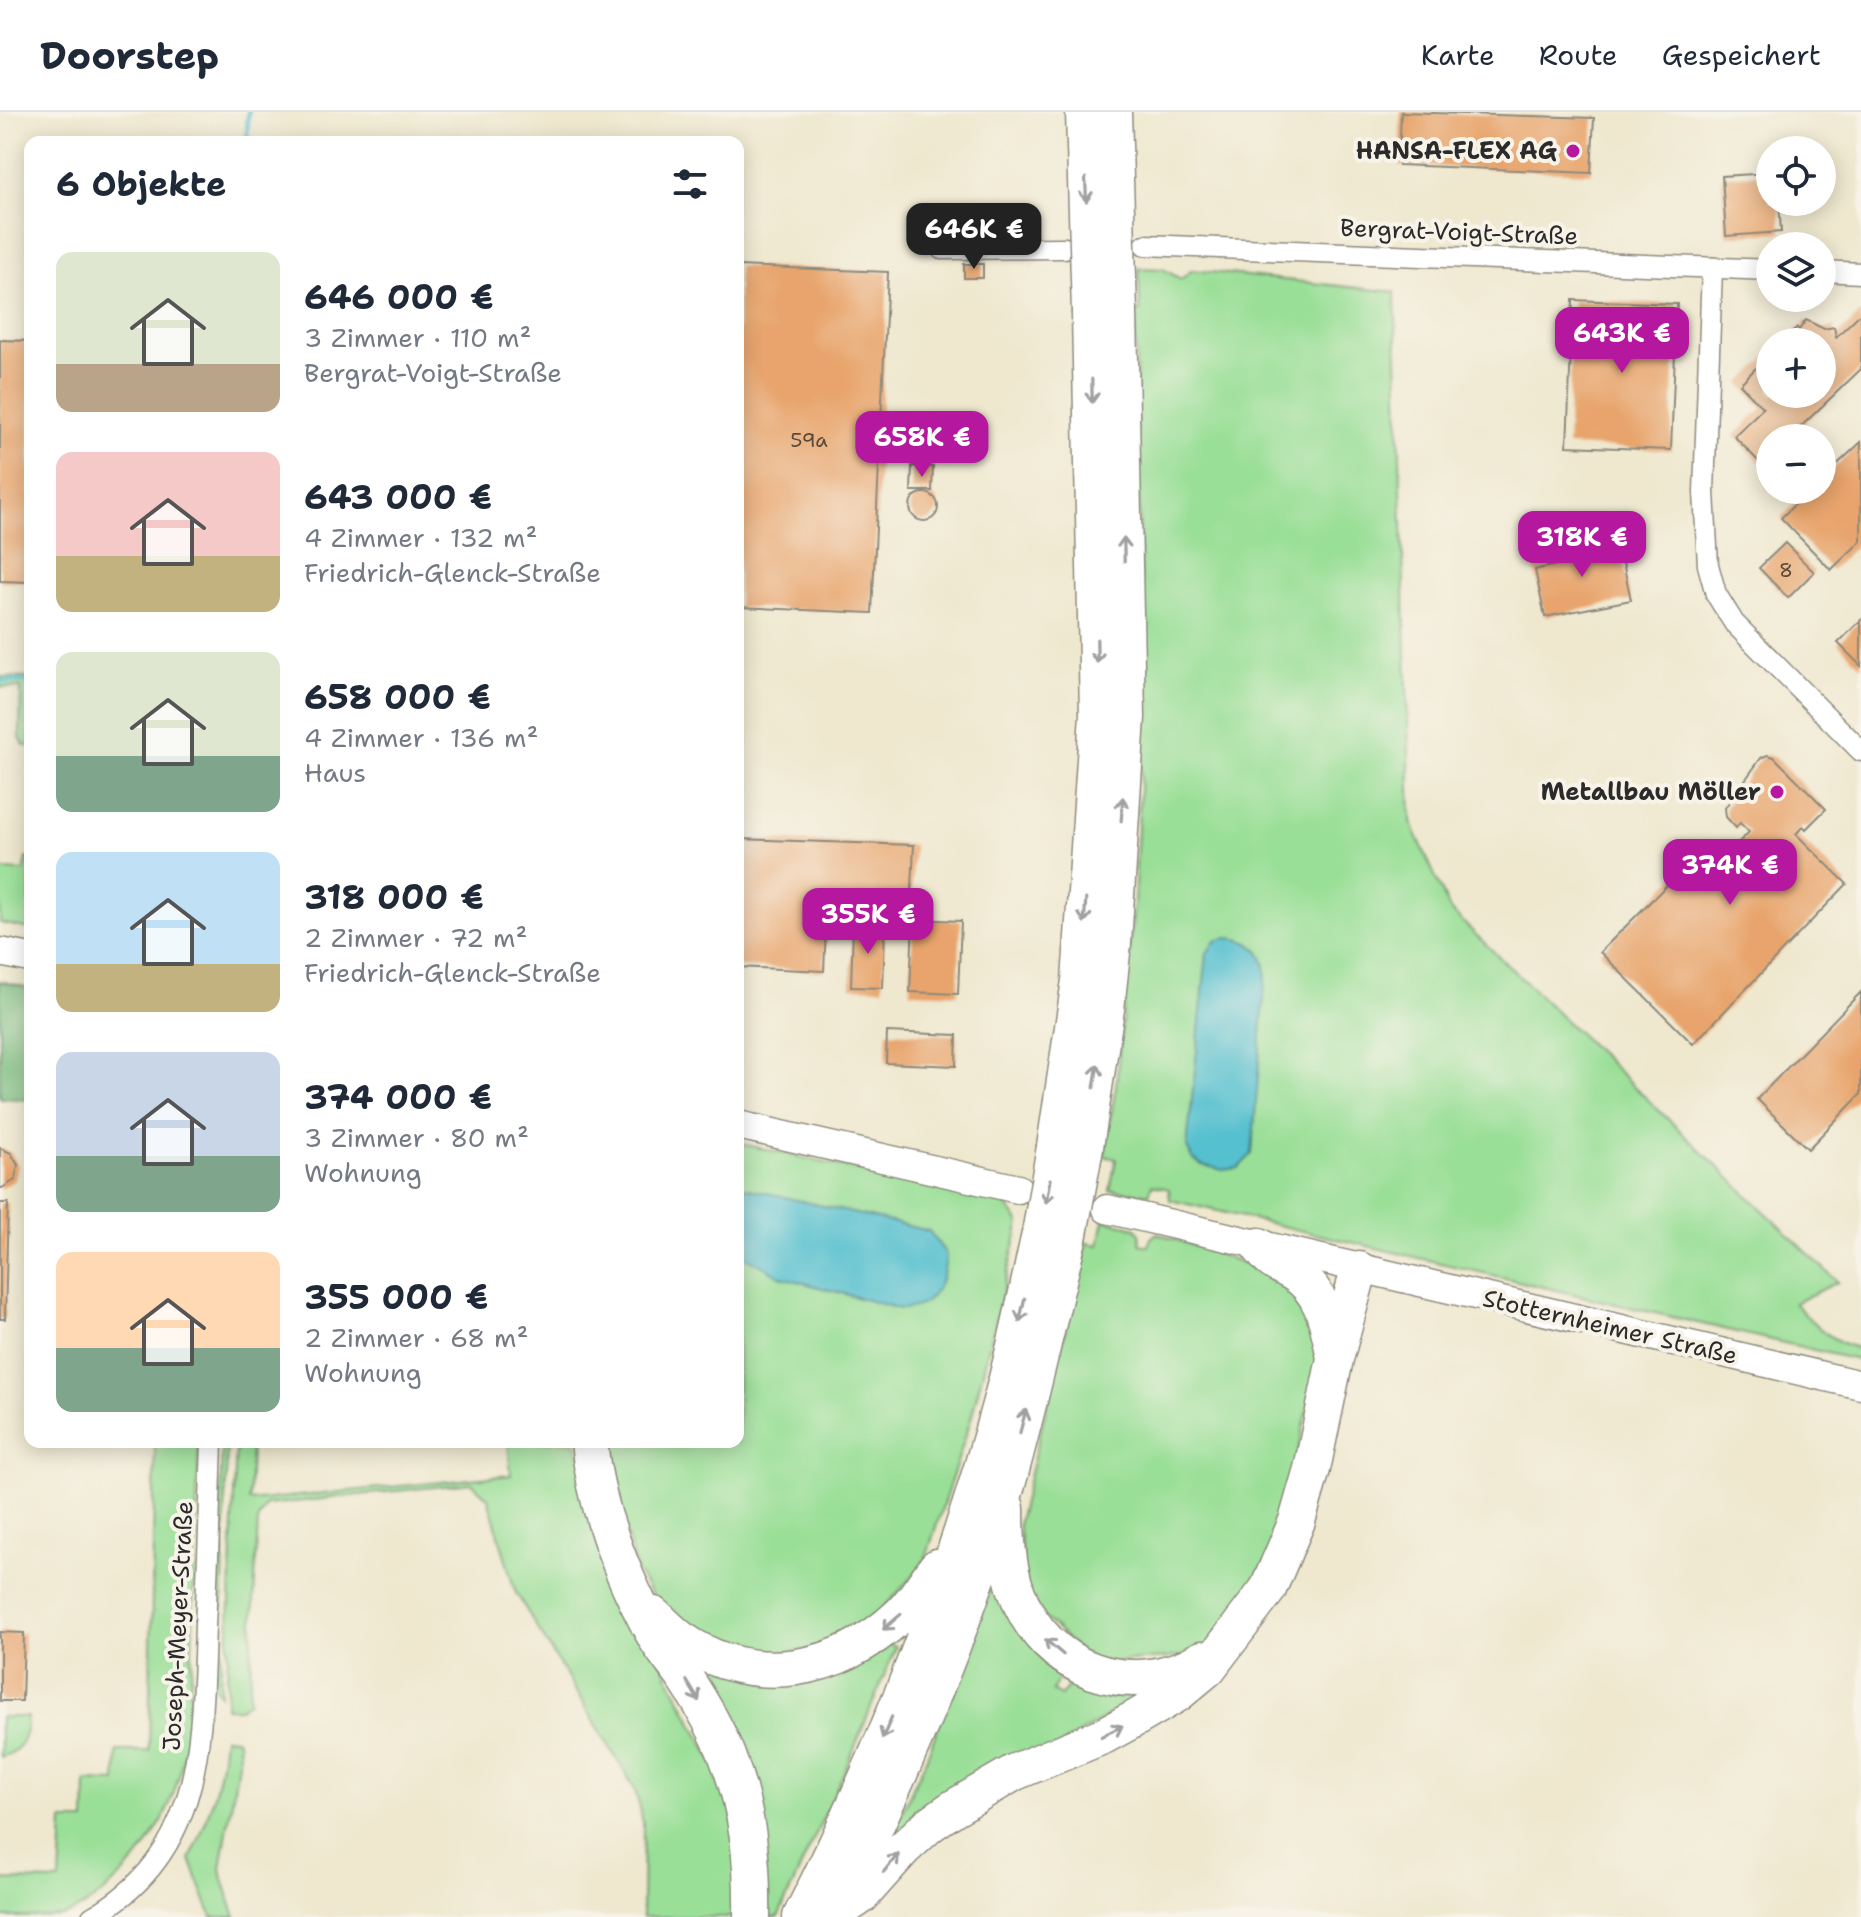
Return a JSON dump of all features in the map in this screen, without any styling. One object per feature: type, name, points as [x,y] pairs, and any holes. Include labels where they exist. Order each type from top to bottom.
[{"type":"highway","points":[[822,1916],[911,1746],[973,1585],[1005,1489],[1070,1150],[1106,1009],[1127,717],[1105,313],[1084,112]]},
{"type":"highway","points":[[1105,313],[1113,112]]},
{"type":"highway","points":[[822,1916],[822,1877],[890,1721],[958,1540],[1054,1237]]},
{"type":"highway","points":[[1259,1246],[1273,1264],[1292,1271],[1307,1282],[1327,1317],[1335,1359]]},
{"type":"highway","points":[[822,1916],[861,1896],[903,1849],[952,1809],[1015,1772],[1105,1735],[1177,1694],[1208,1668],[1268,1589],[1297,1521],[1359,1270]]},
{"type":"highway","points":[[589,1448],[603,1516],[618,1562],[656,1637],[689,1684],[727,1756],[749,1833],[753,1874],[752,1917]]},
{"type":"highway","points":[[1005,1489],[1006,1539],[1016,1591],[1028,1616],[1045,1640],[1074,1663],[1115,1677],[1144,1679],[1172,1674],[1227,1643]]},
{"type":"highway","points":[[638,1601],[682,1639],[728,1661],[777,1669],[803,1667],[856,1649],[879,1634],[903,1612],[958,1540]]},
{"type":"main road","points":[[0,952],[24,957]]},
{"type":"main road","points":[[744,1126],[1018,1189]]},
{"type":"main road","name":"Stotternheimer Straße","points":[[1107,1209],[1861,1385]]},
{"type":"street","name":"Bergrat-Voigt-Straße","points":[[1145,245],[1756,270]]},
{"type":"street","points":[[942,249],[1065,248]]},
{"type":"street","points":[[1712,268],[1704,492],[1707,560],[1716,594],[1734,623],[1861,751]]},
{"type":"street","points":[[1836,272],[1861,273]]},
{"type":"street","name":"Joseph-Meyer-Straße","points":[[92,1917],[113,1905],[154,1866],[180,1823],[195,1776],[202,1719],[212,1448]]},
{"type":"green space","points":[[1139,268],[1163,269],[1181,279],[1192,270],[1395,292],[1411,822],[1450,910],[1838,1282],[1794,1303],[1832,1337],[1861,1349],[1861,1361],[1170,1200],[1169,1189],[1152,1185],[1149,1194],[1110,1190],[1116,1159],[1104,1156],[1116,1086],[1134,904],[1144,714],[1135,312],[1140,311]]},
{"type":"green space","points":[[0,677],[24,678],[24,745],[20,737],[21,688],[0,687]]},
{"type":"green space","points":[[0,870],[24,871],[24,928],[0,923]]},
{"type":"green space","points":[[0,981],[24,987],[24,1100],[0,1098]]},
{"type":"green space","points":[[744,1144],[1006,1204],[1020,1223],[971,1419],[924,1564],[852,1642],[753,1659],[665,1614],[637,1572],[604,1448],[744,1448]]},
{"type":"green space","points":[[1104,1220],[1136,1228],[1140,1234],[1140,1244],[1148,1246],[1157,1233],[1281,1276],[1295,1285],[1320,1337],[1316,1374],[1275,1549],[1215,1639],[1190,1656],[1093,1664],[1027,1601],[1018,1522],[1087,1243],[1099,1245]]},
{"type":"green space","points":[[155,1448],[199,1448],[188,1728],[173,1794],[160,1825],[140,1855],[113,1884],[75,1911],[61,1916],[0,1917],[0,1880],[60,1881],[63,1821],[85,1821],[86,1781],[116,1782],[117,1751],[149,1751]]},
{"type":"green space","points":[[222,1448],[227,1448],[220,1694],[214,1686]]},
{"type":"green space","points":[[236,1448],[251,1448],[249,1501],[511,1475],[509,1448],[577,1448],[661,1662],[731,1796],[742,1917],[642,1917],[643,1823],[635,1789],[515,1591],[488,1498],[472,1483],[266,1505],[258,1519],[249,1701],[240,1708],[226,1708]]},
{"type":"green space","points":[[997,1567],[1061,1668],[1052,1691],[1061,1696],[1074,1678],[1154,1686],[879,1862],[926,1759]]},
{"type":"green space","points":[[885,1642],[896,1647],[846,1768],[778,1917],[762,1917],[697,1679],[699,1661]]},
{"type":"green space","points":[[0,1717],[27,1717],[26,1731],[18,1748],[0,1757]]},
{"type":"green space","points":[[224,1737],[238,1741],[239,1757],[221,1868],[236,1917],[212,1917],[190,1859],[213,1800]]},
{"type":"water","points":[[1225,938],[1247,942],[1258,950],[1266,971],[1252,1154],[1238,1168],[1223,1170],[1202,1165],[1192,1158],[1187,1147],[1207,953],[1215,941]]},
{"type":"water","points":[[744,1187],[929,1231],[946,1254],[943,1275],[935,1292],[929,1299],[911,1308],[900,1309],[782,1277],[744,1255]]},
{"type":"building","points":[[1401,112],[1594,118],[1591,173],[1399,165]]},
{"type":"building","points":[[1756,174],[1756,216],[1780,216],[1781,232],[1726,236],[1722,176]]},
{"type":"building","points":[[964,264],[983,264],[983,278],[964,278]]},
{"type":"building","points":[[744,266],[888,272],[872,613],[744,607]]},
{"type":"building","points":[[1573,300],[1677,304],[1671,450],[1567,446]]},
{"type":"building","points":[[1861,313],[1861,369],[1836,393],[1836,337]]},
{"type":"building","points":[[1806,320],[1822,328],[1800,328]]},
{"type":"building","points":[[0,340],[24,341],[24,582],[0,581]]},
{"type":"building","points":[[1756,368],[1756,401],[1740,384]]},
{"type":"building","points":[[1763,408],[1820,408],[1804,424],[1756,424],[1756,459],[1734,436]]},
{"type":"building","points":[[926,432],[936,436],[940,446],[936,456],[926,460],[916,456],[912,446],[916,436]]},
{"type":"building","points":[[1861,442],[1861,541],[1831,570],[1781,518],[1795,504],[1836,504],[1836,465]]},
{"type":"building","points":[[912,466],[933,467],[932,491],[911,491]]},
{"type":"building","points":[[924,493],[934,497],[938,507],[934,517],[924,521],[914,517],[910,507],[914,497]]},
{"type":"building","points":[[1594,538],[1604,544],[1606,556],[1621,553],[1631,600],[1545,617],[1535,570],[1560,564],[1556,544]]},
{"type":"building","points":[[1785,543],[1814,572],[1788,598],[1759,568]]},
{"type":"building","points":[[1861,620],[1861,666],[1838,643]]},
{"type":"building","points":[[1767,755],[1774,757],[1826,809],[1806,829],[1803,826],[1796,834],[1847,884],[1693,1044],[1600,952],[1702,850],[1717,864],[1749,832],[1740,823],[1736,828],[1726,817],[1725,808],[1761,758]]},
{"type":"building","points":[[744,839],[914,845],[911,909],[827,906],[824,971],[744,967]]},
{"type":"building","points":[[913,919],[961,921],[958,994],[910,992]]},
{"type":"building","points":[[853,925],[885,926],[883,988],[851,987]]},
{"type":"building","points":[[1861,992],[1861,1094],[1808,1149],[1757,1099]]},
{"type":"building","points":[[887,1032],[957,1035],[956,1066],[886,1063]]},
{"type":"building","points":[[0,1148],[11,1153],[18,1165],[15,1180],[2,1188],[0,1188]]},
{"type":"building","points":[[0,1203],[8,1203],[5,1319],[0,1319]]},
{"type":"building","points":[[0,1632],[24,1633],[22,1701],[0,1701]]},
{"type":"waterway","points":[[247,136],[248,112]]},
{"type":"waterway","points":[[0,681],[24,682]]},
{"type":"place","name":"HANSA-FLEX AG","points":[[1573,151]]},
{"type":"place","name":"Metallbau Möller","points":[[1777,792]]}]
